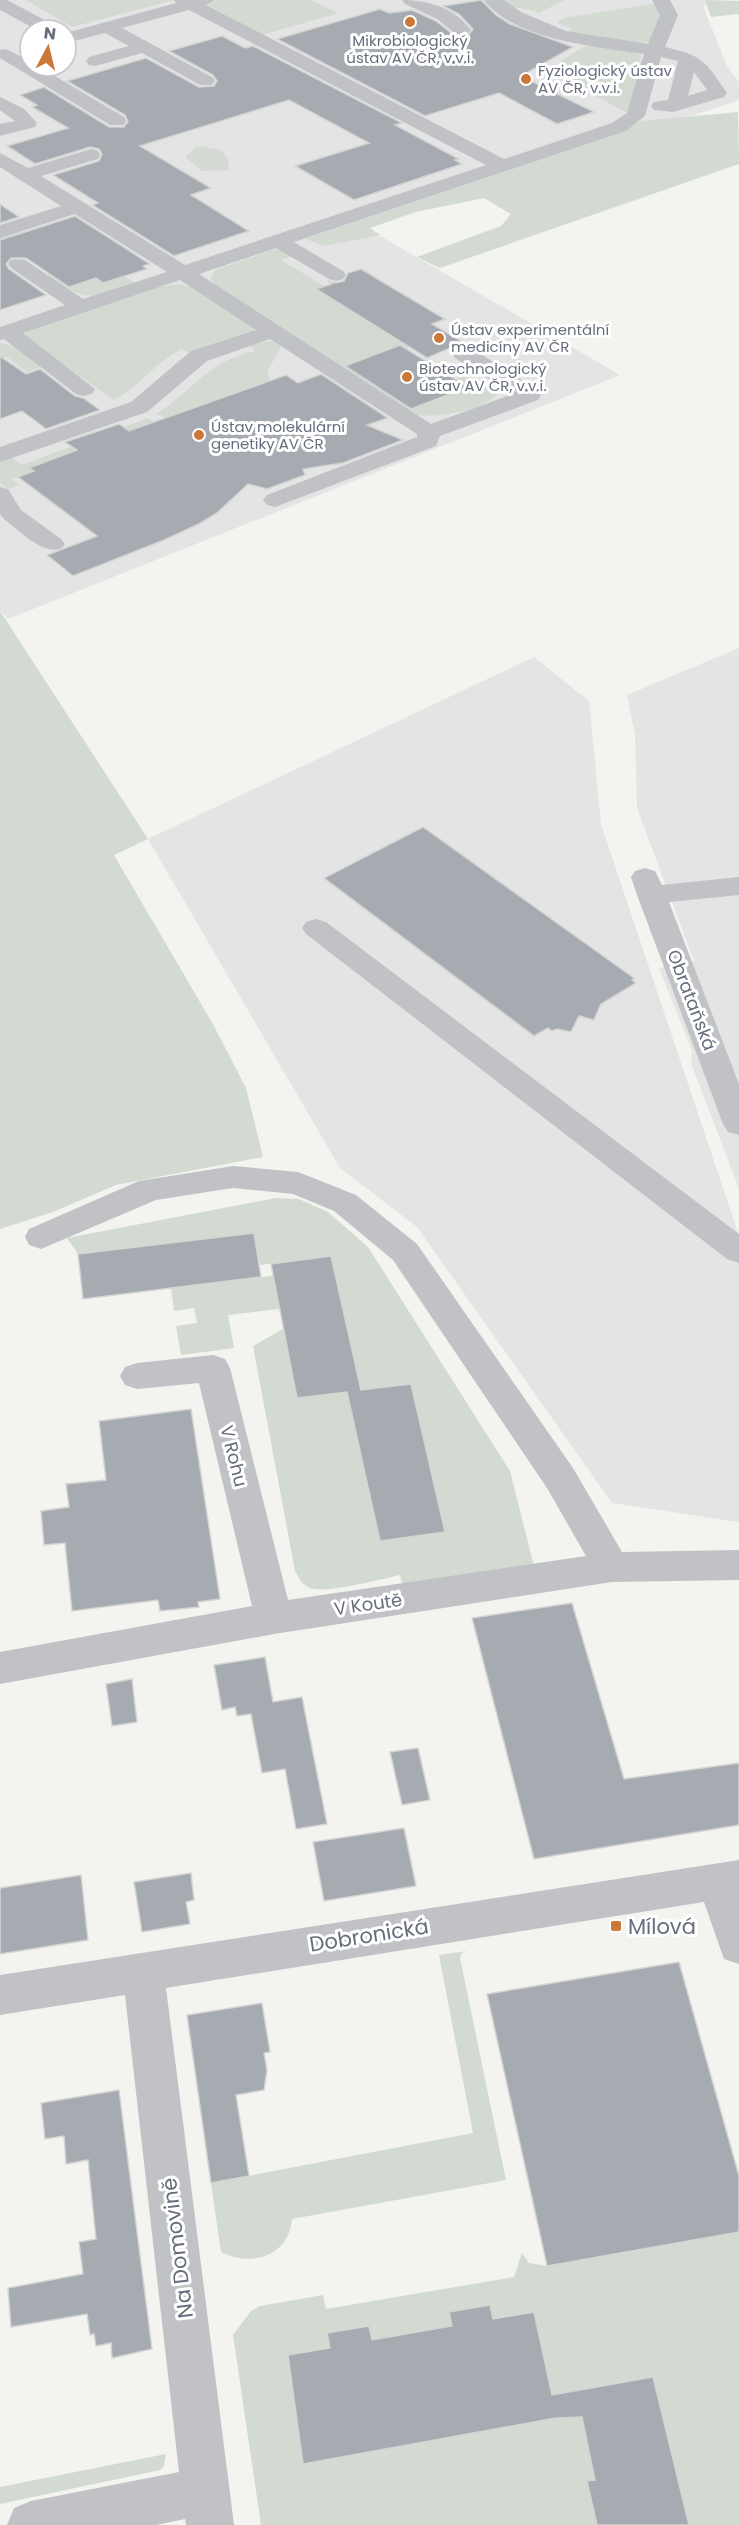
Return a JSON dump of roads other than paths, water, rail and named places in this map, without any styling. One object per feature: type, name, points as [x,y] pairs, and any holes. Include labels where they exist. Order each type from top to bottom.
[{"type":"street","points":[[411,0],[443,15],[462,30]]},
{"type":"street","points":[[493,0],[517,18],[551,33],[605,45],[657,49],[688,58],[701,69],[718,93],[673,106],[640,104]]},
{"type":"street","points":[[3,333],[619,127],[636,116],[640,104],[651,60],[669,15],[661,0]]},
{"type":"street","points":[[78,35],[194,1],[502,166]]},
{"type":"street","points":[[0,3],[27,18]]},
{"type":"street","points":[[0,14],[18,13]]},
{"type":"street","points":[[107,27],[206,81]]},
{"type":"street","points":[[95,61],[144,47]]},
{"type":"street","points":[[3,55],[18,51]]},
{"type":"street","points":[[3,55],[117,121]]},
{"type":"street","points":[[673,106],[677,103],[688,58]]},
{"type":"street","points":[[0,102],[17,112],[28,123],[0,130]]},
{"type":"street","points":[[25,175],[91,155]]},
{"type":"street","points":[[0,159],[183,273],[429,432]]},
{"type":"street","points":[[397,185],[416,195]]},
{"type":"street","points":[[0,232],[77,207]]},
{"type":"street","points":[[278,241],[336,275]]},
{"type":"street","points":[[18,264],[81,307]]},
{"type":"street","points":[[0,455],[139,407],[199,356],[273,332]]},
{"type":"street","points":[[3,333],[84,389]]},
{"type":"street","points":[[429,432],[530,394],[463,353]]},
{"type":"street","points":[[275,500],[428,441],[429,432]]},
{"type":"street","points":[[0,494],[12,514],[54,544]]},
{"type":"street","name":"Obrataňská","points":[[739,886],[648,886],[739,1124]]},
{"type":"street","points":[[316,928],[739,1251]]},
{"type":"street","points":[[41,1237],[150,1189],[233,1177],[298,1183],[345,1203],[405,1252],[560,1478],[612,1567]]},
{"type":"street","name":"V Rohu","points":[[137,1376],[213,1368],[274,1617]]},
{"type":"street","name":"V Koutě","points":[[0,1668],[274,1617],[612,1567],[739,1565]]},
{"type":"street","points":[[729,1880],[739,1945]]},
{"type":"street","name":"Dobronická","points":[[0,1995],[729,1880]]},
{"type":"street","name":"Na Domovině","points":[[143,1971],[208,2508]]},
{"type":"street","points":[[31,2525],[208,2508]]},
{"type":"place","name":"Mikrobiologický ústav AV ČR, v.v.i.","points":[[410,22]]},
{"type":"place","name":"Fyziologický ústav AV ČR, v.v.i.","points":[[526,79]]},
{"type":"place","name":"Ústav experimentální medicíny AV ČR","points":[[439,338]]},
{"type":"place","name":"Biotechnologický ústav AV ČR, v.v.i.","points":[[407,377]]},
{"type":"place","name":"Ústav molekulární genetiky AV ČR","points":[[199,435]]},
{"type":"place","name":"Mílová","points":[[616,1926]]}]
